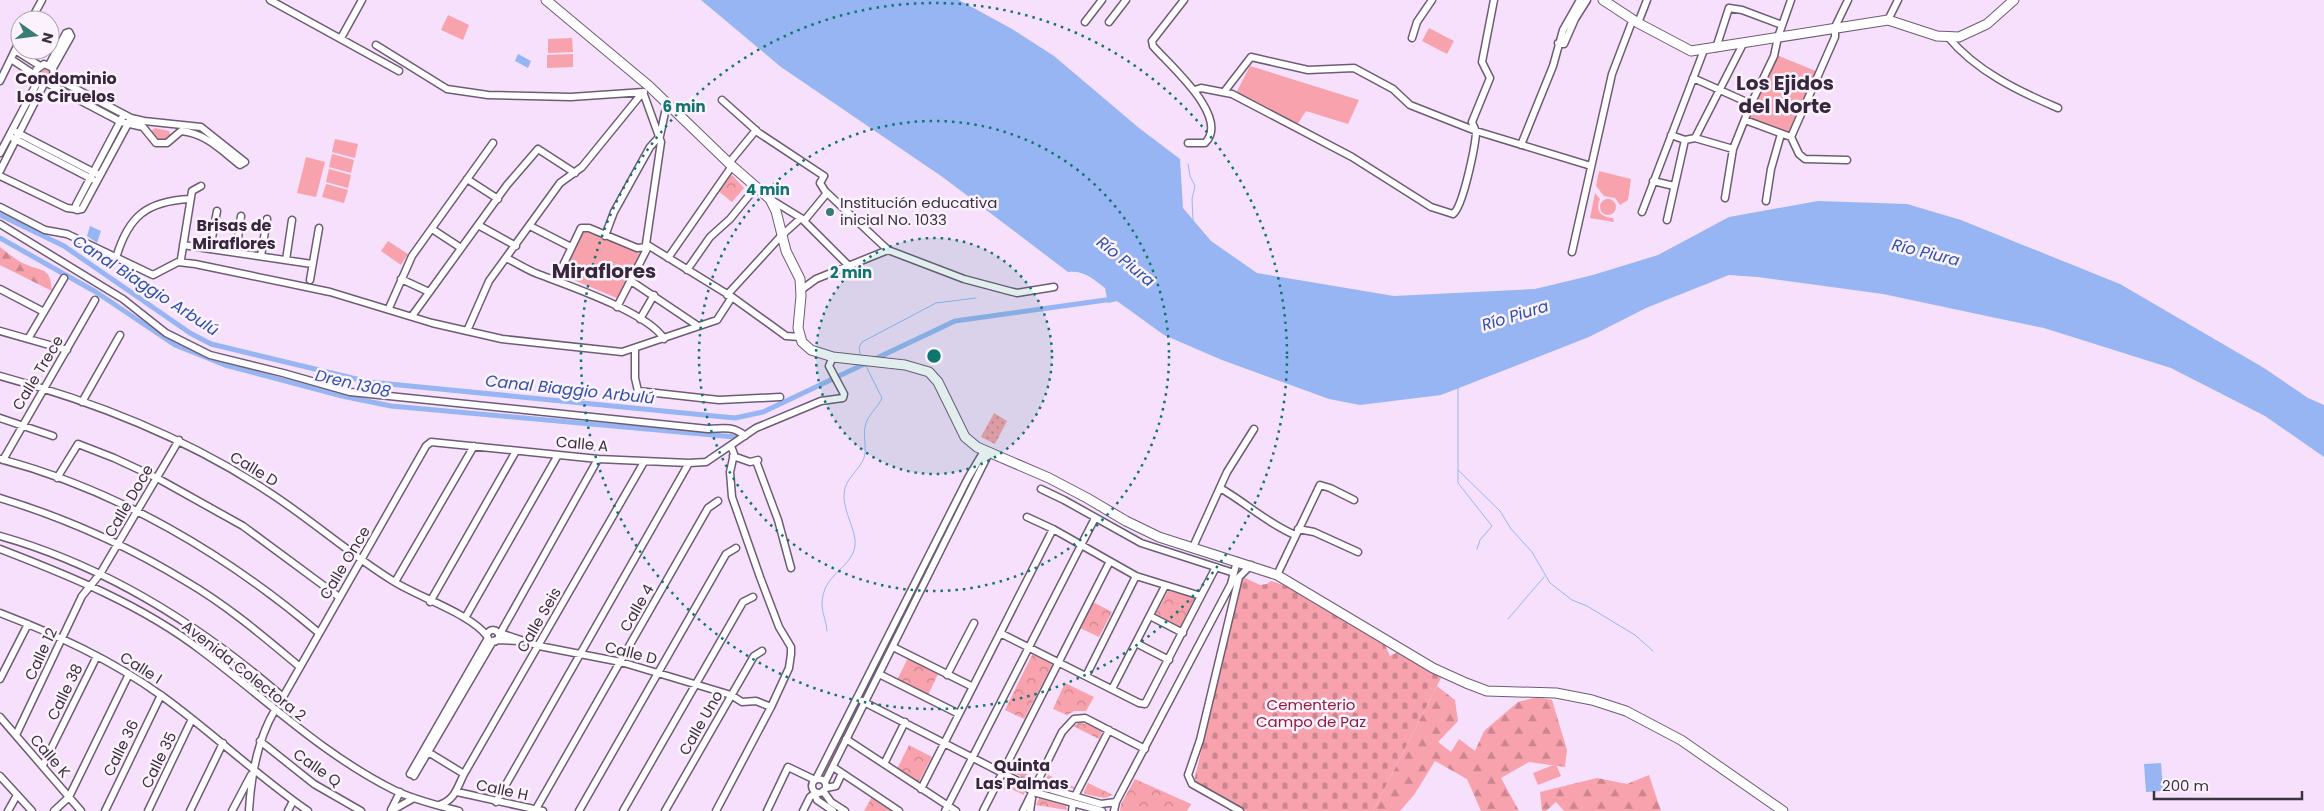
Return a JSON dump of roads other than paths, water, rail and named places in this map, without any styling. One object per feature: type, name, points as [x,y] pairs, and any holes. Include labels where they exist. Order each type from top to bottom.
[{"type":"main road","points":[[546,0],[646,89],[667,103],[730,164],[770,199],[776,211],[781,236],[800,279],[801,290],[798,315],[800,337],[811,350],[833,358],[922,368],[934,376],[966,437],[970,442],[987,452],[1049,478],[1141,529],[1276,574],[1433,668],[1478,688],[1496,691],[1556,692],[1592,700],[1626,711],[1681,740],[1783,811]]},
{"type":"main road","points":[[1603,0],[1686,50],[1704,50],[1835,27],[1888,20],[1948,37],[1973,32],[1987,24],[2014,0]]},
{"type":"street","points":[[270,0],[398,71]]},
{"type":"street","points":[[340,38],[362,0]]},
{"type":"street","points":[[1085,22],[1102,0]]},
{"type":"street","points":[[1109,22],[1126,0]]},
{"type":"street","points":[[1184,0],[1155,36],[1152,44],[1182,79],[1202,98],[1211,125],[1210,132],[1205,143],[1188,143]]},
{"type":"street","points":[[1412,38],[1417,22],[1432,0]]},
{"type":"street","points":[[1195,90],[1201,88],[1224,92],[1352,157],[1431,207],[1451,214],[1456,212],[1459,207],[1476,131],[1472,122],[1490,78],[1482,62],[1494,0]]},
{"type":"street","points":[[1521,145],[1553,66],[1558,43],[1580,0]]},
{"type":"street","points":[[1572,18],[1587,0]]},
{"type":"street","points":[[1572,252],[1612,74],[1647,0]]},
{"type":"street","points":[[1725,198],[1733,149],[1751,104],[1774,56],[1778,37],[1791,0]]},
{"type":"street","points":[[1791,137],[1835,37],[1835,27],[1848,0]]},
{"type":"street","points":[[1888,20],[1898,0]]},
{"type":"street","points":[[1716,48],[1729,8],[1742,10],[1782,26]]},
{"type":"street","points":[[0,153],[41,81],[52,69],[71,36],[68,32],[52,69]]},
{"type":"street","points":[[1948,37],[1959,51],[1994,76],[2019,91],[2058,108]]},
{"type":"street","points":[[1695,138],[1743,44]]},
{"type":"street","points":[[376,45],[447,89],[488,95],[563,97],[646,89]]},
{"type":"street","points":[[1642,212],[1704,50]]},
{"type":"street","points":[[1224,92],[1251,56],[1308,70],[1354,68],[1393,89],[1410,105],[1476,131],[1591,166]]},
{"type":"street","points":[[0,81],[10,60]]},
{"type":"street","points":[[12,60],[41,81],[122,118],[203,128],[245,162],[240,165],[198,134],[180,131],[162,144],[153,141],[143,127],[130,120]]},
{"type":"street","points":[[31,60],[40,66],[52,69],[61,81],[122,118]]},
{"type":"street","points":[[0,170],[18,137],[41,81],[40,66]]},
{"type":"street","points":[[1693,78],[1751,104]]},
{"type":"street","points":[[646,89],[660,136]]},
{"type":"street","points":[[467,331],[489,281],[560,183],[582,167],[646,89]]},
{"type":"street","points":[[722,100],[756,130],[824,176],[820,183],[827,193],[888,250],[964,279],[1017,293],[1054,287]]},
{"type":"street","points":[[648,247],[645,241],[657,178],[660,136],[667,103]]},
{"type":"street","points":[[75,209],[122,118]]},
{"type":"street","points":[[0,176],[67,208],[82,209],[130,120]]},
{"type":"street","points":[[1745,120],[1791,137],[1799,154],[1805,159],[1848,160]]},
{"type":"street","points":[[147,134],[148,127],[154,122]]},
{"type":"street","points":[[163,123],[174,130],[173,137]]},
{"type":"street","points":[[668,258],[730,164],[756,130]]},
{"type":"street","points":[[11,133],[98,178]]},
{"type":"street","points":[[1766,201],[1771,169],[1781,134]]},
{"type":"street","points":[[1671,135],[1685,140],[1695,138],[1733,149]]},
{"type":"street","points":[[605,236],[614,212],[650,147],[660,136]]},
{"type":"street","points":[[1667,220],[1685,140]]},
{"type":"street","points":[[389,308],[412,256],[493,143]]},
{"type":"street","points":[[412,316],[478,225],[538,149],[575,173]]},
{"type":"street","points":[[467,179],[498,199]]},
{"type":"street","points":[[1653,181],[1674,186]]},
{"type":"street","points":[[181,258],[190,199],[193,189],[201,186]]},
{"type":"street","points":[[687,270],[710,237],[730,219],[756,187]]},
{"type":"street","points":[[0,206],[44,230],[67,234],[153,275],[178,262],[195,264],[327,289],[412,316],[502,339],[531,340],[592,350],[622,352],[717,320],[729,296],[781,236],[803,219],[827,193]]},
{"type":"street","points":[[116,258],[121,240],[140,214],[151,207],[165,202],[190,199]]},
{"type":"street","points":[[770,199],[803,219],[848,265]]},
{"type":"street","points":[[210,248],[217,212]]},
{"type":"street","points":[[236,252],[241,216]]},
{"type":"street","points":[[261,256],[267,219]]},
{"type":"street","points":[[286,260],[292,220]]},
{"type":"street","points":[[0,224],[71,265],[123,299],[166,333],[210,356],[283,373],[350,392],[708,429],[731,428],[738,430],[745,436]]},
{"type":"street","points":[[478,225],[516,246]]},
{"type":"street","points":[[530,226],[570,247]]},
{"type":"street","points":[[310,280],[319,228]]},
{"type":"street","points":[[556,280],[570,247],[581,228],[589,228],[637,248],[648,247],[729,296],[786,336],[800,337]]},
{"type":"street","points":[[432,229],[461,248]]},
{"type":"street","points":[[184,244],[312,264]]},
{"type":"street","points":[[617,307],[648,247]]},
{"type":"street","points":[[801,290],[816,279],[888,250]]},
{"type":"street","points":[[506,258],[536,274],[556,280],[617,307],[656,329],[664,339]]},
{"type":"street","points":[[28,339],[64,278]]},
{"type":"street","points":[[401,279],[429,292]]},
{"type":"street","points":[[631,281],[698,326]]},
{"type":"street","points":[[2,291],[44,312]]},
{"type":"street","points":[[640,319],[654,296]]},
{"type":"street","name":"Calle Trece","points":[[2,459],[95,300]]},
{"type":"street","points":[[0,331],[67,350]]},
{"type":"street","points":[[82,402],[120,335]]},
{"type":"street","points":[[634,348],[635,378],[638,391],[719,400],[780,397]]},
{"type":"street","name":"Calle A","points":[[431,442],[644,462],[708,462],[756,428],[821,402],[843,398],[842,388],[829,366],[833,358]]},
{"type":"street","name":"Calle D","points":[[0,376],[43,387],[179,440],[233,469],[273,495],[362,561],[395,582],[430,602],[474,623],[539,646],[621,662],[731,695],[742,702],[756,701],[772,707]]},
{"type":"street","points":[[0,418],[53,436]]},
{"type":"street","points":[[1193,547],[1220,488],[1254,429]]},
{"type":"street","name":"Calle Doce","points":[[89,585],[100,574],[118,545],[179,440]]},
{"type":"street","name":"Calle Once","points":[[283,698],[426,446],[431,442]]},
{"type":"street","points":[[58,478],[74,448],[78,444],[82,444],[157,478],[243,526],[339,597]]},
{"type":"street","points":[[395,582],[474,446]]},
{"type":"street","points":[[716,811],[772,707],[789,668],[790,647],[773,610],[732,497],[730,472],[733,456],[730,447]]},
{"type":"street","points":[[430,602],[516,451]]},
{"type":"street","points":[[824,787],[987,452]]},
{"type":"street","points":[[832,811],[817,800],[812,785],[968,478],[987,452]]},
{"type":"street","points":[[465,618],[558,455]]},
{"type":"street","points":[[733,456],[750,462],[758,460],[778,520],[791,568]]},
{"type":"street","points":[[491,639],[428,752],[412,775],[491,639],[498,637],[497,631],[598,458]]},
{"type":"street","points":[[2,459],[58,478],[138,511],[226,562],[274,595],[319,633]]},
{"type":"street","name":"Calle Seis","points":[[457,792],[464,774],[644,462]]},
{"type":"street","points":[[496,802],[689,463]]},
{"type":"street","points":[[1276,574],[1320,486],[1330,488],[1354,500]]},
{"type":"street","points":[[1220,488],[1243,500],[1272,524],[1296,532],[1314,532],[1358,552]]},
{"type":"street","points":[[1041,489],[1146,545],[1234,572]]},
{"type":"street","points":[[0,498],[76,526],[118,545],[188,582],[256,630],[300,667]]},
{"type":"street","name":"Calle 4","points":[[539,810],[708,508],[718,501]]},
{"type":"street","points":[[1027,516],[1053,529],[1109,563],[1136,576],[1201,596]]},
{"type":"street","points":[[946,809],[1095,518]]},
{"type":"street","points":[[921,789],[1053,529]]},
{"type":"street","name":"Avenida Colectora 2","points":[[0,536],[30,545],[100,574],[157,605],[201,632],[243,663],[283,698]]},
{"type":"street","points":[[579,811],[726,554],[736,548]]},
{"type":"street","name":"Avenida Colectora 2","points":[[0,549],[89,585],[149,616],[201,650],[323,748],[364,774],[414,798],[459,811]]},
{"type":"street","points":[[1114,811],[1116,802],[1228,591],[1237,561]]},
{"type":"street","points":[[983,811],[1109,563]]},
{"type":"street","points":[[1240,811],[1192,784],[1188,774],[1200,740],[1239,577],[1251,565]]},
{"type":"street","points":[[1000,633],[1139,703],[1145,704],[1216,567]]},
{"type":"street","points":[[1086,676],[1136,576]]},
{"type":"street","name":"Calle 12","points":[[16,735],[89,585]]},
{"type":"street","points":[[1112,689],[1165,586]]},
{"type":"street","points":[[623,811],[743,602],[753,598]]},
{"type":"street","name":"Calle I","points":[[0,613],[62,639],[129,674],[161,695],[308,811]]},
{"type":"street","points":[[1150,616],[1183,633]]},
{"type":"street","name":"Calle D","points":[[474,623],[491,639],[523,641]]},
{"type":"street","points":[[948,675],[974,623]]},
{"type":"street","points":[[0,679],[28,624]]},
{"type":"street","points":[[491,639],[488,632],[497,631]]},
{"type":"street","points":[[1136,643],[1169,660]]},
{"type":"street","points":[[892,647],[973,687]]},
{"type":"street","name":"Calle Uno","points":[[665,811],[754,656],[762,651]]},
{"type":"street","name":"Calle 38","points":[[43,765],[97,656]]},
{"type":"street","points":[[54,811],[69,797],[129,674]]},
{"type":"street","points":[[879,674],[959,714]]},
{"type":"street","name":"Calle 36","points":[[105,811],[161,695]]},
{"type":"street","points":[[857,698],[1018,781],[1033,792],[1105,804],[1116,802]]},
{"type":"street","points":[[249,811],[254,769],[260,741],[265,727],[275,710]]},
{"type":"street","name":"Calle K","points":[[0,717],[82,811]]},
{"type":"street","points":[[1023,811],[1062,732],[1070,722],[1080,717],[1086,718],[1145,749]]},
{"type":"street","name":"Calle 35","points":[[148,811],[192,719]]},
{"type":"street","points":[[884,764],[905,722]]},
{"type":"street","points":[[1072,811],[1074,800],[1109,730]]},
{"type":"street","points":[[846,739],[921,789],[946,809],[956,811]]},
{"type":"street","name":"Calle Q","points":[[260,741],[314,784],[361,811]]},
{"type":"street","points":[[190,811],[223,743]]},
{"type":"street","points":[[428,752],[464,774]]},
{"type":"street","points":[[833,766],[899,811]]},
{"type":"street","points":[[767,811],[788,767],[815,780],[824,787],[831,802],[845,811]]},
{"type":"street","points":[[232,811],[254,769]]},
{"type":"street","points":[[803,811],[810,797],[815,792],[824,787],[836,786],[842,773]]},
{"type":"street","points":[[0,776],[32,811]]},
{"type":"street","points":[[1018,781],[1036,785],[1102,811]]},
{"type":"street","points":[[391,811],[400,792]]},
{"type":"street","points":[[438,805],[447,802],[457,792]]},
{"type":"street","name":"Calle H","points":[[457,792],[539,810]]},
{"type":"street","points":[[1030,811],[1033,792]]},
{"type":"street","points":[[8,811],[16,795]]},
{"type":"street","points":[[391,811],[414,798]]},
{"type":"street","points":[[288,811],[293,801]]},
{"type":"water","name":"Río Piura","points":[[701,0],[959,0],[1012,29],[1054,56],[1139,128],[1180,159],[1183,208],[1211,241],[1257,273],[1394,296],[1535,289],[1593,275],[1658,255],[1729,217],[1818,201],[1907,204],[1961,220],[2120,284],[2264,368],[2308,398],[2324,405],[2324,457],[2265,416],[2171,368],[2044,328],[1883,294],[1758,277],[1729,275],[1646,308],[1589,337],[1441,395],[1360,405],[1329,399],[1222,360],[1164,335],[1117,301],[1108,303],[1105,288],[1096,281],[1079,272],[1068,272],[944,178],[781,67]]},
{"type":"water","points":[[518,54],[531,61],[528,68],[515,61]]},
{"type":"water","points":[[90,226],[101,231],[97,243],[87,236]]},
{"type":"water","points":[[2161,763],[2163,791],[2146,792],[2144,764]]},
{"type":"waterway","points":[[1188,164],[1190,176],[1195,186],[1192,199],[1193,220]]},
{"type":"waterway","name":"Canal Biaggio Arbulú","points":[[0,215],[64,246],[190,333],[211,344],[369,382],[735,418],[763,412],[955,321],[1113,299]]},
{"type":"waterway","name":"Dren 1308","points":[[0,238],[96,292],[175,345],[225,365],[342,396],[391,406],[735,437]]},
{"type":"waterway","points":[[860,354],[859,347],[862,342],[936,303],[976,298]]},
{"type":"waterway","points":[[827,631],[822,608],[823,594],[831,579],[848,561],[855,546],[854,534],[844,501],[845,488],[864,458],[866,423],[882,398],[866,366]]},
{"type":"waterway","points":[[1458,387],[1458,483],[1492,526],[1480,540],[1477,549]]},
{"type":"waterway","points":[[1458,470],[1500,511],[1511,529],[1532,552],[1550,583],[1572,600],[1587,606],[1635,635],[1653,651]]},
{"type":"waterway","points":[[1508,619],[1544,577]]},
{"type":"place","name":"Institución educativa inicial No. 1033","points":[[830,212]]},
{"type":"district","name":"Condominio Los Ciruelos","points":[[66,87]]},
{"type":"district","name":"Los Ejidos del Norte","points":[[1785,94]]},
{"type":"district","name":"Brisas de Miraflores","points":[[234,234]]},
{"type":"district","name":"Miraflores","points":[[604,271]]},
{"type":"district","name":"Quinta Las Palmas","points":[[1022,774]]},
{"type":"park label","name":"Cementerio Campo de Paz","points":[[1311,714]]}]
